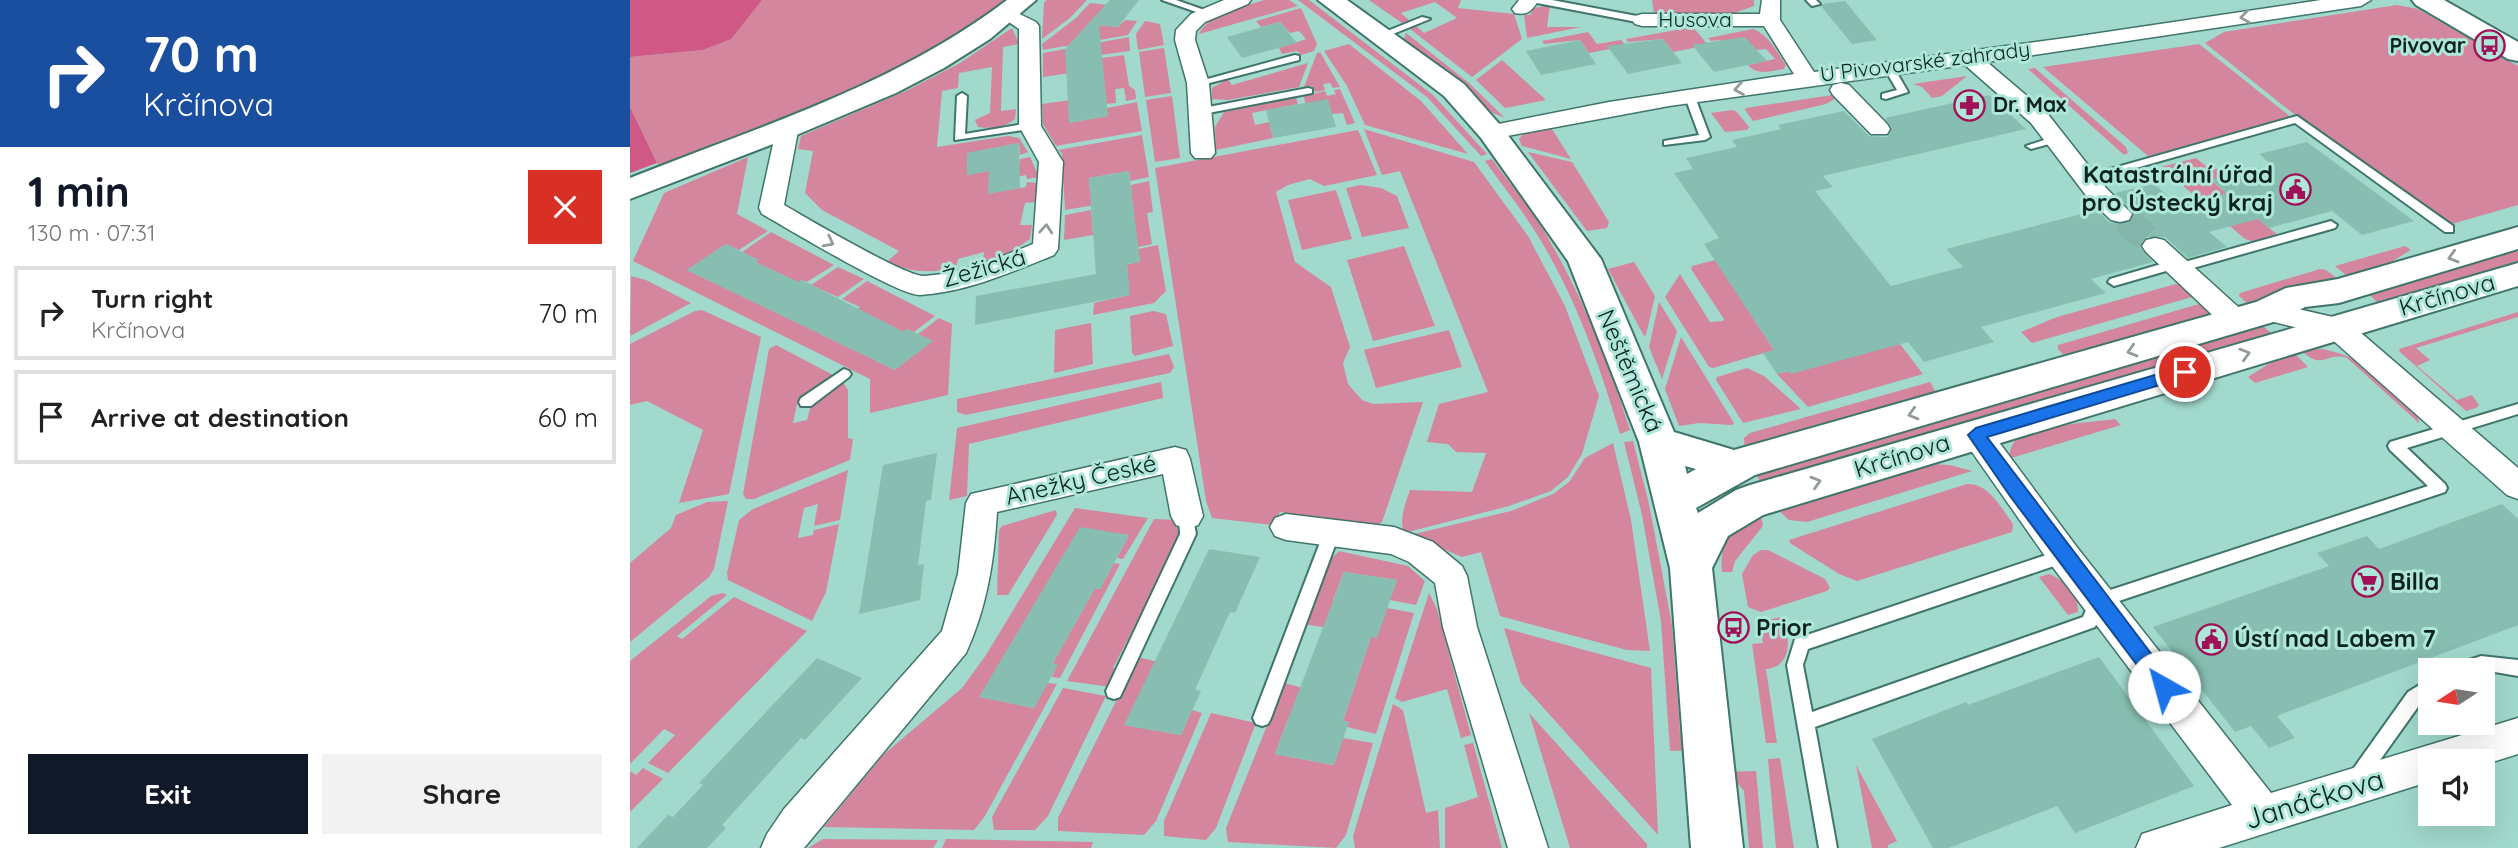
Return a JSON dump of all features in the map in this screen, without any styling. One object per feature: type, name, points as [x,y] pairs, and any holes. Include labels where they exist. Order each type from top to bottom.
[{"type":"street","points":[[1203,153],[1198,83],[1185,40],[1186,30],[1208,13],[1241,0]]},
{"type":"street","name":"Neštěmická","points":[[1331,0],[1454,90],[1491,132],[1584,259],[1660,442],[1691,568],[1717,848]]},
{"type":"street","name":"U Pivovarské zahrady","points":[[1491,132],[1550,119],[1807,78],[1970,58],[2361,0]]},
{"type":"street","points":[[2425,0],[2518,53]]},
{"type":"street","name":"Žežická","points":[[630,189],[788,127],[917,72],[1015,7],[1029,26],[1030,126],[1051,162],[1045,249],[985,273],[918,286],[825,240],[771,208],[788,127]]},
{"type":"street","points":[[1771,10],[1807,78]]},
{"type":"street","name":"Husova","points":[[1642,20],[1771,10]]},
{"type":"street","points":[[1970,58],[2039,118],[2086,179],[2120,214]]},
{"type":"street","points":[[1841,90],[1879,129]]},
{"type":"street","name":"Krčínova","points":[[1675,500],[1976,435],[2338,309],[2518,238]]},
{"type":"street","points":[[2155,246],[2177,266],[2252,316]]},
{"type":"street","name":"Krčínova","points":[[1691,568],[1713,524],[1742,484],[2252,316],[2298,296],[2338,309],[2518,274]]},
{"type":"street","points":[[2338,309],[2453,429],[2518,486]]},
{"type":"street","points":[[1976,435],[2098,601],[2263,815]]},
{"type":"street","points":[[1660,442],[1742,484]]},
{"type":"street","name":"Anežky České","points":[[781,848],[798,822],[954,642],[966,617],[973,592],[982,503],[1175,459],[1187,516]]},
{"type":"street","points":[[1286,527],[1394,541],[1421,552],[1450,576],[1460,627],[1528,848]]},
{"type":"street","points":[[2475,749],[2518,736]]},
{"type":"street","name":"Janáčkova","points":[[2156,848],[2418,767]]},
{"type":"lane","points":[[1167,0],[1208,13]]},
{"type":"lane","name":"Husova","points":[[1530,3],[1642,20]]},
{"type":"lane","points":[[1380,36],[1425,19]]},
{"type":"lane","points":[[1198,83],[1295,58]]},
{"type":"lane","points":[[1886,96],[1903,92],[1889,68]]},
{"type":"lane","points":[[1198,112],[1308,90]]},
{"type":"lane","points":[[962,96],[959,138],[1030,126]]},
{"type":"lane","points":[[1668,143],[1705,137],[1690,97]]},
{"type":"lane","points":[[2086,179],[2297,119],[2449,229]]},
{"type":"lane","points":[[2031,146],[2056,139]]},
{"type":"lane","points":[[2115,282],[2331,225]]},
{"type":"lane","points":[[806,402],[844,374]]},
{"type":"lane","points":[[1806,722],[1910,683],[1972,666],[2089,622],[2098,601],[2440,488],[2395,446],[2518,409]]},
{"type":"lane","name":"Anežky České","points":[[1114,691],[1188,534],[1187,516]]},
{"type":"lane","points":[[1262,719],[1332,532]]},
{"type":"lane","points":[[1828,848],[1795,665],[1801,644],[2064,555]]},
{"type":"lane","points":[[2496,666],[2518,668]]},
{"type":"lane","points":[[2350,788],[2418,695]]},
{"type":"shaded area","points":[[630,0],[762,0],[731,39],[703,50],[630,57]]},
{"type":"shaded area","points":[[762,0],[1005,0],[927,54],[884,76],[840,97],[660,169],[630,107],[630,57],[703,50],[730,39]]},
{"type":"shaded area","points":[[1087,0],[1070,18],[1042,39],[1044,2]]},
{"type":"shaded area","points":[[1264,0],[1289,0],[1298,6],[1199,34],[1218,16]]},
{"type":"shaded area","points":[[1298,0],[1309,0],[1433,95],[1487,154],[1481,156],[1427,97]]},
{"type":"shaded area","points":[[1369,0],[1461,0],[1458,8],[1514,14],[1522,39],[1472,77],[1410,29],[1415,25],[1424,33],[1457,18],[1435,2],[1401,13],[1411,22],[1402,23]]},
{"type":"shaded area","points":[[1652,0],[1754,0],[1754,6],[1734,13],[1735,16],[1644,16],[1641,13],[1654,13]]},
{"type":"shaded area","points":[[1090,3],[1108,5],[1088,24],[1118,27],[1125,20],[1137,21],[1128,35],[1043,50],[1042,44],[1076,18]]},
{"type":"shaded area","points":[[1550,5],[1547,27],[1581,27],[1527,38],[1524,15],[1530,15],[1534,8]]},
{"type":"shaded area","points":[[2397,5],[2418,9],[2518,66],[2518,205],[2448,225],[2295,115],[2205,43],[2224,32]]},
{"type":"shaded area","points":[[1301,8],[1317,44],[1314,51],[1301,55],[1297,51],[1282,54],[1279,48],[1306,39],[1299,31],[1290,33],[1280,22],[1261,27],[1256,21]]},
{"type":"shaded area","points":[[1145,21],[1160,24],[1164,45],[1138,50],[1136,34]]},
{"type":"shaded area","points":[[1693,27],[1708,45],[1673,52],[1663,39],[1628,42],[1626,39]]},
{"type":"shaded area","points":[[1012,28],[1019,44],[1003,47],[1001,111],[1016,109],[1015,119],[998,127],[978,127],[975,120],[990,113],[992,67],[959,73],[958,88],[942,91],[937,147],[1008,136],[1019,138],[1028,152],[1020,155],[1019,143],[968,153],[967,175],[1019,165],[1020,159],[1030,157],[1039,177],[1027,179],[1026,175],[989,182],[988,193],[1026,187],[1027,182],[1037,183],[1036,202],[1025,203],[1020,225],[1032,225],[1030,239],[1010,253],[983,262],[984,252],[958,259],[956,268],[947,270],[913,270],[887,262],[899,251],[822,210],[805,193],[813,151],[798,149],[801,136],[908,90],[960,63]]},
{"type":"shaded area","points":[[1753,29],[1764,35],[1772,44],[1786,65],[1784,69],[1755,71],[1748,65],[1775,59],[1766,49],[1752,49],[1725,41],[1711,41],[1708,38]]},
{"type":"shaded area","points":[[1588,32],[1597,44],[1621,40],[1626,46],[1589,53],[1580,40],[1544,44],[1542,41]]},
{"type":"shaded area","points":[[1406,33],[1469,83],[1505,118],[1491,112],[1404,39]]},
{"type":"shaded area","points":[[1129,37],[1130,51],[1101,55],[1066,53],[1070,73],[1043,77],[1043,53]]},
{"type":"shaded area","points":[[1349,44],[1421,101],[1468,154],[1365,125],[1347,86],[1324,51]]},
{"type":"shaded area","points":[[2199,44],[2292,118],[2148,156],[2043,67]]},
{"type":"shaded area","points":[[1164,48],[1171,93],[1145,97],[1139,52]]},
{"type":"shaded area","points":[[1320,52],[1340,87],[1333,88],[1330,83],[1323,84],[1325,90],[1315,92],[1312,86],[1304,87],[1317,53]]},
{"type":"shaded area","points":[[1124,55],[1129,86],[1135,90],[1136,99],[1126,101],[1124,88],[1115,89],[1116,103],[1106,104],[1102,58]]},
{"type":"shaded area","points":[[1502,60],[1546,100],[1505,108],[1476,80]]},
{"type":"shaded area","points":[[1308,63],[1299,87],[1228,100],[1212,99],[1212,88],[1228,79],[1232,85]]},
{"type":"shaded area","points":[[2035,68],[2126,147],[2128,153],[2124,155],[2028,69]]},
{"type":"shaded area","points":[[1967,76],[1942,96],[1932,98],[1922,87],[1913,84]]},
{"type":"shaded area","points":[[1340,89],[1355,123],[1347,125],[1343,113],[1332,114],[1305,103],[1304,96],[1325,91],[1327,96],[1336,94],[1334,90]]},
{"type":"shaded area","points":[[1832,95],[1838,97],[1826,104],[1753,121],[1745,110],[1746,108]]},
{"type":"shaded area","points":[[1172,96],[1180,158],[1155,162],[1146,100]]},
{"type":"shaded area","points":[[1296,97],[1298,104],[1252,113],[1255,125],[1269,122],[1273,138],[1216,150],[1215,127],[1224,112]]},
{"type":"shaded area","points":[[1071,100],[1069,123],[1107,116],[1107,108],[1137,102],[1142,131],[1056,146],[1043,124],[1042,104]]},
{"type":"shaded area","points":[[630,107],[657,163],[630,173]]},
{"type":"shaded area","points":[[1736,111],[1749,127],[1747,130],[1725,132],[1711,113]]},
{"type":"shaded area","points":[[1550,126],[1571,159],[1522,146],[1519,139],[1524,132]]},
{"type":"shaded area","points":[[1364,129],[1474,162],[1528,236],[1565,306],[1599,396],[1582,454],[1568,477],[1551,491],[1509,506],[1404,533],[1402,517],[1410,490],[1472,492],[1486,453],[1456,452],[1448,444],[1427,442],[1439,404],[1488,392],[1400,171],[1382,175]]},
{"type":"shaded area","points":[[1358,130],[1377,175],[1324,186],[1310,179],[1288,185],[1276,192],[1295,262],[1331,287],[1350,347],[1343,363],[1348,384],[1362,400],[1373,404],[1423,402],[1382,522],[1372,528],[1280,512],[1273,525],[1212,518],[1206,501],[1155,168]]},
{"type":"shaded area","points":[[1142,135],[1149,177],[1130,181],[1129,171],[1089,178],[1095,205],[1065,210],[1062,153],[1058,150]]},
{"type":"shaded area","points":[[1528,152],[1572,162],[1609,222],[1607,228],[1587,231]]},
{"type":"shaded area","points":[[748,157],[737,214],[768,231],[739,250],[726,244],[687,270],[804,326],[808,324],[822,335],[858,352],[862,350],[876,361],[895,370],[932,341],[918,334],[939,318],[952,324],[948,395],[870,413],[870,379],[633,261],[664,193]]},
{"type":"shaded area","points":[[2196,158],[2211,170],[2220,168],[2230,176],[2212,181],[2279,236],[2258,243],[2245,239],[2161,167]]},
{"type":"shaded area","points":[[1492,159],[1539,223],[1571,280],[1613,379],[1630,430],[1620,434],[1595,358],[1564,284],[1532,226],[1485,161]]},
{"type":"shaded area","points":[[1149,181],[1153,212],[1147,213],[1152,244],[1138,247],[1128,199],[1132,198],[1131,185]]},
{"type":"shaded area","points":[[1361,185],[1381,188],[1397,196],[1409,228],[1362,237],[1346,188]]},
{"type":"shaded area","points":[[1336,190],[1352,239],[1302,250],[1288,200]]},
{"type":"shaded area","points":[[1091,210],[1093,235],[1064,240],[1065,215]]},
{"type":"shaded area","points":[[771,232],[834,265],[807,282],[798,282],[755,262],[758,260],[742,252]]},
{"type":"shaded area","points":[[1158,245],[1166,291],[1154,303],[1093,315],[1094,303],[1129,295],[1127,264],[1140,262],[1138,249]]},
{"type":"shaded area","points":[[1404,246],[1435,326],[1373,341],[1347,260]]},
{"type":"shaded area","points":[[2405,246],[2411,250],[2386,265],[2347,276],[2335,266]]},
{"type":"shaded area","points":[[2518,250],[2518,261],[2378,303],[2369,294]]},
{"type":"shaded area","points":[[1715,260],[1774,350],[1713,368],[1709,367],[1665,297],[1680,274],[1710,322],[1723,321],[1691,269],[1692,266]]},
{"type":"shaded area","points":[[1634,262],[1655,296],[1644,336],[1608,269]]},
{"type":"shaded area","points":[[838,267],[864,279],[838,297],[811,285]]},
{"type":"shaded area","points":[[2320,269],[2338,279],[2249,305],[2239,296],[2240,293]]},
{"type":"shaded area","points":[[631,276],[646,280],[691,303],[630,336]]},
{"type":"shaded area","points":[[867,281],[935,316],[914,332],[907,329],[904,332],[857,310],[860,307],[842,299]]},
{"type":"shaded area","points":[[2183,284],[2199,295],[2032,343],[2021,332],[2057,317]]},
{"type":"shaded area","points":[[1659,302],[1677,331],[1662,379],[1649,347]]},
{"type":"shaded area","points":[[2206,302],[2213,312],[2211,317],[2067,359],[2058,349],[2058,345]]},
{"type":"shaded area","points":[[702,310],[761,337],[729,494],[679,503],[703,430],[647,401],[630,405],[630,344]]},
{"type":"shaded area","points":[[1153,311],[1166,314],[1173,346],[1135,356],[1132,353],[1130,316]]},
{"type":"shaded area","points":[[2518,312],[2518,317],[2416,348],[2430,360],[2417,366],[2457,400],[2472,395],[2479,405],[2476,408],[2466,411],[2400,352],[2399,349]]},
{"type":"shaded area","points":[[1091,323],[1093,364],[1054,373],[1055,330]]},
{"type":"shaded area","points":[[2263,326],[2272,334],[1763,486],[1757,476]]},
{"type":"shaded area","points":[[1449,330],[1462,367],[1376,388],[1364,350]]},
{"type":"shaded area","points":[[1681,337],[1734,423],[1732,425],[1699,423],[1679,426],[1665,389]]},
{"type":"shaded area","points":[[1900,344],[1923,374],[1808,407],[1777,374]]},
{"type":"shaded area","points":[[776,345],[837,377],[797,404],[793,423],[807,420],[812,401],[841,379],[848,390],[848,438],[853,439],[850,460],[754,499],[746,499],[743,494],[769,349]]},
{"type":"shaded area","points":[[2322,349],[2348,357],[2378,375],[2413,409],[2419,423],[2347,358],[2315,360],[2301,350]]},
{"type":"shaded area","points":[[2294,353],[2308,367],[2255,383],[2248,377],[2278,358]]},
{"type":"shaded area","points":[[1169,354],[1174,367],[1170,373],[966,415],[957,412],[957,399]]},
{"type":"shaded area","points":[[1747,368],[1764,376],[1801,409],[1743,423],[1716,380],[1717,377]]},
{"type":"shaded area","points":[[1161,382],[1163,398],[969,444],[967,496],[949,500],[957,428]]},
{"type":"shaded area","points":[[1930,382],[1935,391],[1934,397],[1745,450],[1744,438],[1750,433]]},
{"type":"shaded area","points":[[2115,419],[2121,425],[2008,459],[2013,443],[2025,435],[2064,425]]},
{"type":"shaded area","points":[[1633,441],[1649,504],[1672,625],[1680,733],[1693,750],[1670,751],[1661,621],[1642,515],[1624,442]]},
{"type":"shaded area","points":[[1613,443],[1631,520],[1650,651],[1627,650],[1500,616],[1481,552],[1462,557],[1410,535],[1511,511],[1553,494],[1569,482],[1585,458]]},
{"type":"shaded area","points":[[1931,464],[1950,465],[1972,471],[1807,522],[1789,520],[1779,511]]},
{"type":"shaded area","points":[[848,470],[840,520],[814,526],[818,504],[804,508],[798,538],[813,535],[814,530],[839,524],[826,592],[812,621],[728,580],[727,573],[739,520],[753,509]]},
{"type":"shaded area","points":[[1967,484],[1982,488],[1994,498],[2013,524],[2012,532],[1857,581],[1839,574],[1789,540]]},
{"type":"shaded area","points":[[728,501],[714,569],[709,577],[630,642],[630,563],[671,528],[676,515],[707,502]]},
{"type":"shaded area","points":[[1075,508],[1148,518],[1123,559],[1117,558],[1129,535],[980,697],[1034,708],[1047,683],[1057,684],[985,816],[974,830],[824,827],[883,755],[962,688],[986,655]]},
{"type":"shaded area","points":[[1056,510],[1057,515],[1008,595],[997,595],[999,530],[1002,526]]},
{"type":"shaded area","points":[[1761,516],[1763,526],[1735,561],[1732,572],[1722,572],[1723,551],[1730,536]]},
{"type":"shaded area","points":[[1154,519],[1175,520],[1179,533],[1178,541],[1113,668],[1120,670],[1111,687],[1067,681]]},
{"type":"shaded area","points":[[1761,550],[1768,550],[1825,579],[1830,588],[1761,612],[1748,607],[1742,574],[1753,555]]},
{"type":"shaded area","points":[[1339,551],[1408,566],[1425,581],[1416,605],[1390,600],[1397,580],[1344,572],[1333,600],[1334,629],[1304,624],[1327,563]]},
{"type":"shaded area","points":[[1114,563],[1120,564],[1060,678],[1052,677],[1057,665],[1053,663],[1095,588],[1100,589]]},
{"type":"shaded area","points":[[2049,574],[2070,588],[2076,599],[2078,612],[2068,615],[2039,577]]},
{"type":"shaded area","points":[[723,593],[727,595],[677,636],[682,639],[734,597],[807,631],[668,773],[648,763],[675,735],[664,729],[630,764],[630,661],[711,596]]},
{"type":"shaded area","points":[[1429,593],[1437,609],[1471,735],[1461,738],[1447,689],[1402,702],[1395,698]]},
{"type":"shaded area","points":[[1387,608],[1414,613],[1376,734],[1347,727],[1348,722],[1343,721],[1371,637]]},
{"type":"shaded area","points":[[1781,617],[1788,641],[1785,656],[1781,663],[1766,669],[1777,743],[1766,743],[1752,644],[1763,643],[1760,622]]},
{"type":"shaded area","points":[[1504,628],[1651,668],[1658,835],[1521,683]]},
{"type":"shaded area","points":[[1138,657],[1165,664],[1124,725],[1181,735],[1192,710],[1202,713],[1156,821],[1144,835],[1058,831],[1058,818]]},
{"type":"shaded area","points":[[1284,683],[1311,690],[1288,719],[1275,754],[1333,765],[1343,738],[1373,743],[1346,835],[1336,848],[1228,842],[1226,828]]},
{"type":"shaded area","points":[[1063,688],[1106,696],[1048,816],[1035,830],[994,830],[992,817]]},
{"type":"shaded area","points":[[1393,704],[1403,710],[1426,813],[1438,810],[1440,848],[1355,848],[1353,836]]},
{"type":"shaded area","points":[[1211,713],[1256,723],[1216,828],[1206,840],[1164,836],[1164,821]]},
{"type":"shaded area","points":[[1529,713],[1647,844],[1647,848],[1570,848]]},
{"type":"shaded area","points":[[1473,743],[1502,848],[1445,848],[1445,808],[1478,797],[1464,745]]},
{"type":"shaded area","points":[[1780,758],[1794,848],[1776,848],[1768,759]]},
{"type":"shaded area","points":[[1856,765],[1897,841],[1888,845],[1888,848],[1872,848]]},
{"type":"shaded area","points":[[643,768],[663,779],[630,812],[630,771],[636,775]]},
{"type":"shaded area","points":[[1756,771],[1763,848],[1749,848],[1744,791],[1728,772]]},
{"type":"shaded area","points":[[823,839],[938,840],[933,848],[808,848]]},
{"type":"shaded area","points":[[946,839],[1093,842],[1091,848],[942,848]]},
{"type":"building","points":[[1110,0],[1139,0],[1118,27],[1099,25],[1108,116],[1069,123],[1065,49]]},
{"type":"building","points":[[1845,1],[1877,40],[1852,44],[1821,6]]},
{"type":"building","points":[[1280,22],[1297,43],[1242,58],[1227,37]]},
{"type":"building","points":[[1745,37],[1767,61],[1714,72],[1692,45]]},
{"type":"building","points":[[1663,39],[1682,63],[1628,74],[1607,46]]},
{"type":"building","points":[[1580,40],[1596,64],[1541,75],[1526,51]]},
{"type":"building","points":[[1989,95],[2026,129],[1823,176],[1833,187],[1815,191],[1891,286],[1963,267],[1946,249],[2097,210],[2110,223],[2130,223],[2135,214],[2115,193],[2154,184],[2179,206],[2227,193],[2211,180],[2272,165],[2259,154],[2307,142],[2414,221],[2362,235],[2332,211],[2269,228],[2258,219],[2209,232],[2227,247],[2188,258],[2165,237],[2145,237],[2140,247],[2153,262],[2091,279],[2106,293],[1981,327],[1994,342],[1924,362],[1908,342],[1791,374],[1788,371],[1777,374],[1763,353],[1774,350],[1704,244],[1719,238],[1674,173],[1693,169],[1686,158],[1737,147],[1732,140],[1781,129],[1778,125],[1844,111],[1869,136],[1887,137],[1892,128],[1885,118]]},
{"type":"building","points":[[1328,99],[1336,127],[1273,138],[1266,110]]},
{"type":"building","points":[[1019,143],[1020,188],[988,194],[989,171],[967,175],[967,153]]},
{"type":"building","points":[[1129,171],[1140,262],[1127,264],[1130,295],[975,325],[976,296],[1096,274],[1089,178]]},
{"type":"building","points":[[726,244],[759,260],[755,262],[798,282],[802,280],[904,332],[907,329],[933,341],[895,370],[687,270]]},
{"type":"building","points":[[937,453],[931,500],[926,501],[918,565],[924,564],[920,600],[859,614],[883,465]]},
{"type":"building","points":[[2502,504],[2518,519],[2518,625],[2431,658],[2418,658],[2418,663],[2277,716],[2295,738],[2269,748],[2251,726],[2235,732],[2153,627],[2329,566],[2317,553],[2367,536],[2379,549]]},
{"type":"building","points":[[1080,527],[1129,535],[1100,589],[1095,588],[1053,663],[1058,665],[1034,708],[979,697]]},
{"type":"building","points":[[1209,549],[1260,557],[1235,613],[1230,612],[1195,690],[1201,691],[1181,735],[1124,725]]},
{"type":"building","points":[[1344,572],[1397,580],[1377,638],[1371,637],[1343,721],[1349,722],[1334,765],[1275,754]]},
{"type":"building","points":[[2099,657],[2194,786],[2075,833],[2057,806],[1949,848],[1933,848],[1872,739],[1966,702],[1968,705]]},
{"type":"building","points":[[817,658],[862,678],[805,740],[801,738],[722,825],[726,828],[707,848],[637,848],[668,815],[673,817],[703,785],[699,783]]},
{"type":"tunnel","points":[[2120,214],[2127,220]]},
{"type":"tunnel","points":[[2125,219],[2155,246]]},
{"type":"place","name":"Pivovar","points":[[2489,46]]},
{"type":"place","name":"Dr. Max","points":[[1970,105]]},
{"type":"place","name":"Katastrální úřad pro Ústecký kraj","points":[[2296,189]]},
{"type":"place","name":"Billa","points":[[2367,582]]},
{"type":"place","name":"Prior","points":[[1733,628]]},
{"type":"place","name":"Ústí nad Labem 7","points":[[2211,639]]},
{"type":"route","points":[[2164,687],[1999,470],[1976,435],[2185,372]]}]
